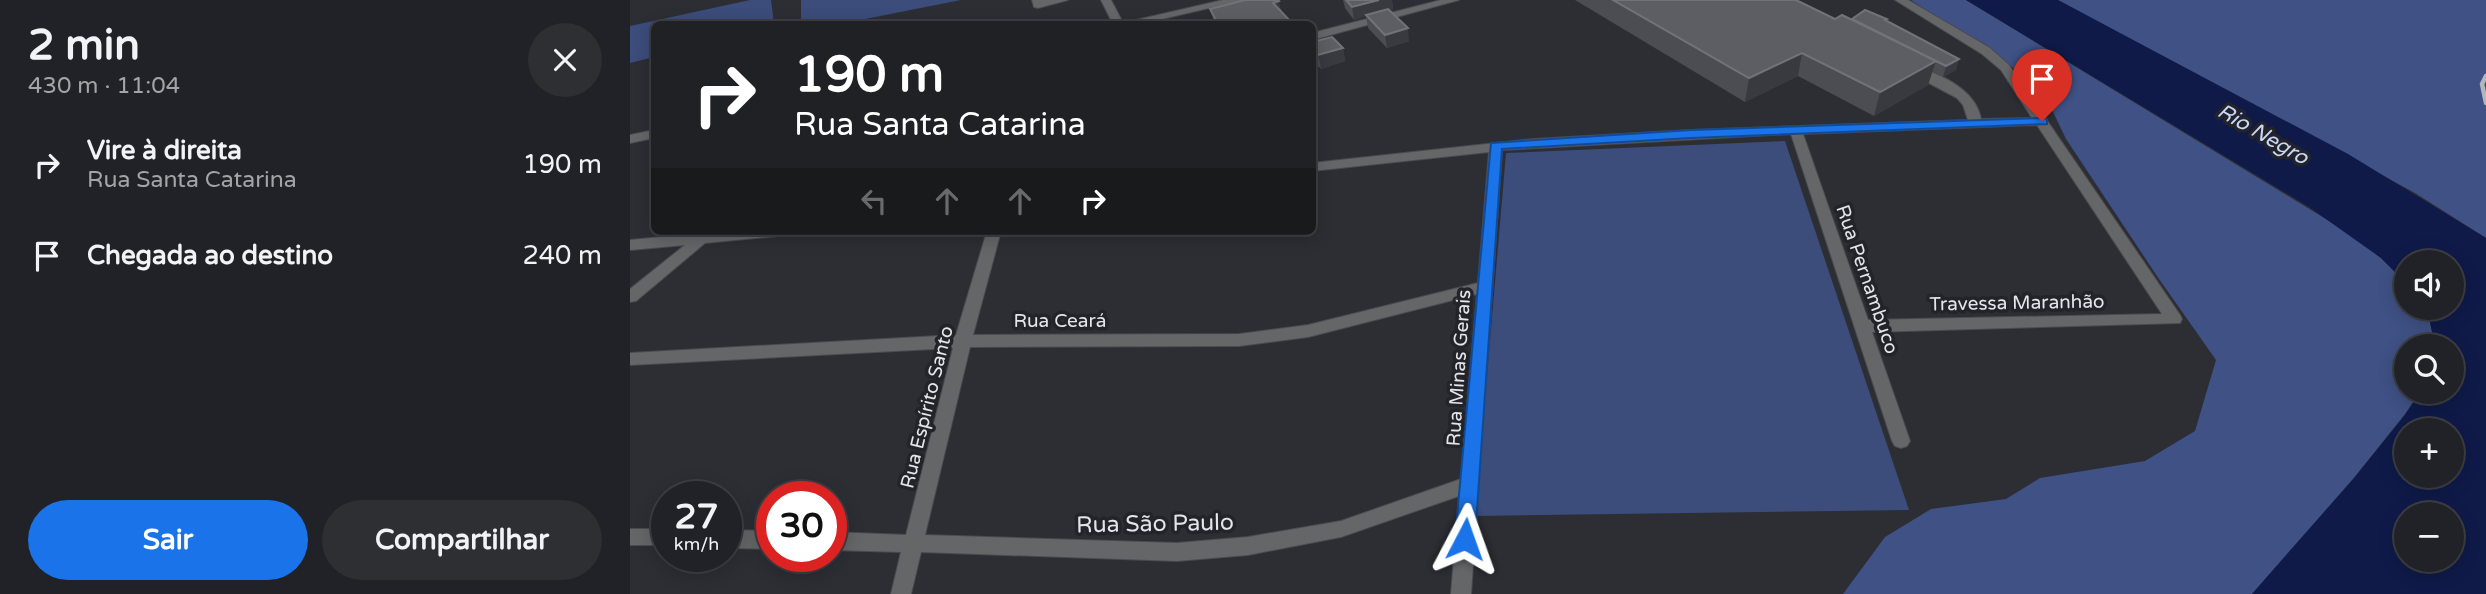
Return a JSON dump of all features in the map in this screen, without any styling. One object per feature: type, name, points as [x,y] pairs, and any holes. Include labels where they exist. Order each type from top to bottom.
[{"type":"street","points":[[1037,0],[1038,5],[1063,0]]},
{"type":"street","points":[[1106,0],[1116,21]]},
{"type":"street","points":[[1142,21],[1238,0]]},
{"type":"street","points":[[1316,36],[1454,0]]},
{"type":"street","points":[[1900,0],[1997,59],[2042,121]]},
{"type":"street","points":[[1182,12],[1188,21]]},
{"type":"street","points":[[1900,63],[1963,95],[1975,111],[1975,124]]},
{"type":"street","points":[[1316,167],[1496,146],[1691,134],[2042,121]]},
{"type":"street","name":"Travessa Maranhão","points":[[1862,326],[2174,319],[2042,121]]},
{"type":"street","name":"Rua Pernambuco","points":[[1796,131],[1901,440]]},
{"type":"street","points":[[630,139],[651,135]]},
{"type":"street","name":"Rua Minas Gerais","points":[[1461,594],[1496,146]]},
{"type":"street","name":"Rua Espírito Santo","points":[[901,594],[963,341],[993,235]]},
{"type":"street","points":[[630,245],[700,236]]},
{"type":"street","points":[[630,297],[700,236]]},
{"type":"street","name":"Rua Ceará","points":[[630,359],[963,341],[1239,340],[1276,337],[1485,286]]},
{"type":"street","name":"Rua São Paulo","points":[[847,542],[1177,552],[1248,546],[1341,529],[1470,484]]},
{"type":"street","points":[[630,537],[651,537]]},
{"type":"shaded area","points":[[750,0],[771,0],[774,21],[653,21]]},
{"type":"shaded area","points":[[801,0],[961,0],[855,21],[801,21]]},
{"type":"shaded area","points":[[1911,0],[1966,0],[2349,233],[2394,271],[2394,320],[2430,322],[2432,334],[2394,334],[2394,404],[2412,404],[2402,418],[2394,418],[2394,428],[2354,478],[2252,594],[1843,594],[1885,537],[1931,509],[2006,499],[2040,478],[2145,461],[2195,431],[2216,360],[2066,139],[2045,95],[1985,44],[1945,23]]},
{"type":"shaded area","points":[[2058,0],[2486,0],[2486,238],[2415,193]]},
{"type":"shaded area","points":[[651,21],[651,58],[630,63],[630,26]]},
{"type":"shaded area","points":[[1785,141],[1909,510],[1475,516],[1506,153]]},
{"type":"water","name":"Rio Negro","points":[[1966,0],[2058,0],[2348,154],[2486,238],[2486,594],[2252,594],[2394,429],[2394,488],[2464,488],[2464,418],[2403,418],[2412,404],[2464,404],[2464,334],[2432,334],[2429,320],[2464,320],[2464,250],[2394,250],[2394,271],[2381,258],[2309,207]]},
{"type":"building","points":[[1245,0],[1278,0],[1273,3],[1290,21],[1216,21],[1210,9]]},
{"type":"building","points":[[1346,0],[1379,0],[1352,7]]},
{"type":"building","points":[[1613,0],[1796,0],[1835,19],[1842,15],[1936,61],[1880,92],[1802,53],[1749,78]]},
{"type":"building","points":[[1388,9],[1408,28],[1385,35],[1366,15]]},
{"type":"building","points":[[1865,10],[1887,19],[1885,20],[1959,59],[1946,66],[1852,19]]},
{"type":"building","points":[[1332,37],[1343,48],[1318,55],[1316,41]]},
{"type":"railway","points":[[2486,76],[2482,84],[2486,103]]},
{"type":"route","points":[[1465,539],[1496,146],[1691,134],[2042,121]]}]
